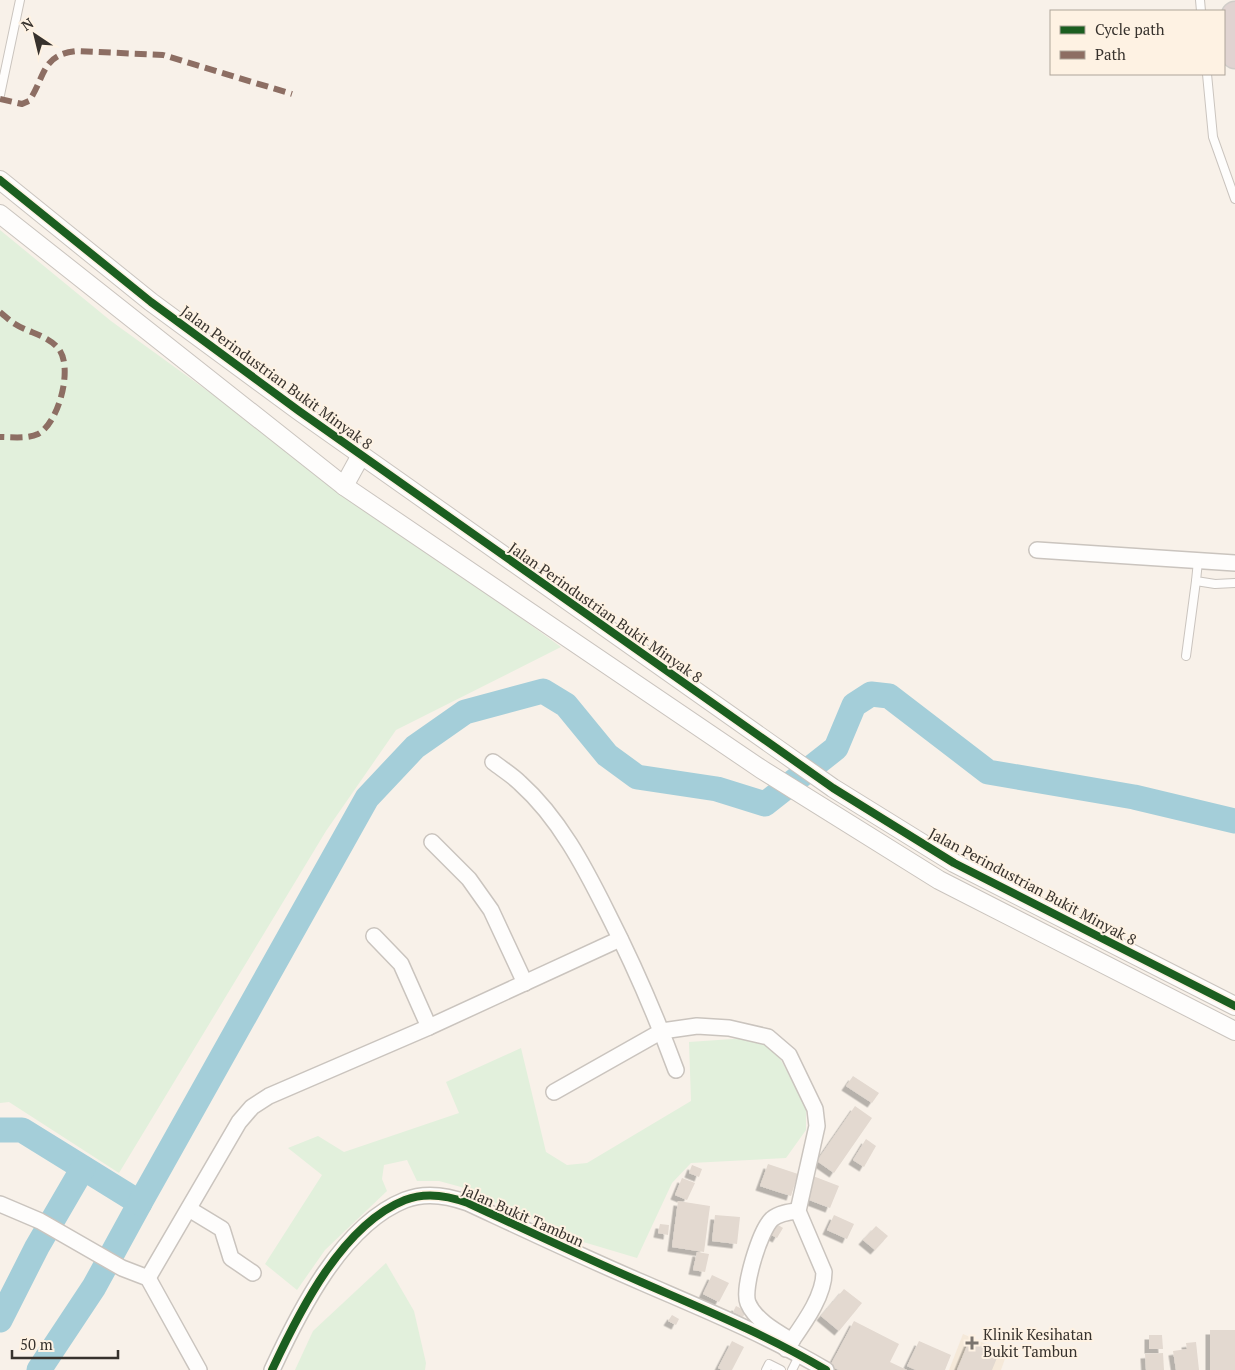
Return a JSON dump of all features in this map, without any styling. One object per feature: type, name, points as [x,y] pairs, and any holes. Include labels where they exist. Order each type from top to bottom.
[{"type":"highway","points":[[1235,15],[1235,55]]},
{"type":"street","name":"Jalan Perindustrian Bukit Minyak 8","points":[[0,180],[151,302],[361,456],[833,788],[954,863],[1235,1006]]},
{"type":"street","points":[[0,214],[344,486],[814,804],[939,880],[1235,1031]]},
{"type":"street","points":[[344,486],[361,456]]},
{"type":"street","points":[[1037,550],[1235,564]]},
{"type":"street","points":[[493,762],[520,783],[548,814],[582,862],[662,1031],[676,1070]]},
{"type":"street","points":[[432,842],[469,880],[490,910],[525,983]]},
{"type":"street","points":[[374,936],[401,964],[429,1027]]},
{"type":"street","points":[[148,1278],[239,1122],[252,1107],[269,1096],[429,1027],[620,939]]},
{"type":"street","points":[[554,1092],[662,1031],[697,1026],[729,1028],[768,1037],[789,1056],[815,1109],[817,1126],[798,1211],[824,1272],[824,1281],[793,1348],[750,1307],[746,1294],[760,1237],[765,1226],[774,1218],[784,1213],[798,1211]]},
{"type":"street","name":"Jalan Bukit Tambun","points":[[272,1370],[302,1310],[341,1252],[359,1231],[382,1212],[406,1199],[424,1196],[452,1197],[468,1203],[568,1251],[793,1348],[826,1370]]},
{"type":"street","points":[[0,1204],[40,1222],[122,1268],[148,1278],[197,1369]]},
{"type":"street","points":[[189,1209],[222,1229],[231,1258],[253,1273]]},
{"type":"lane","points":[[0,95],[20,0]]},
{"type":"lane","points":[[1207,75],[1213,137],[1235,199]]},
{"type":"lane","points":[[1186,656],[1198,561]]},
{"type":"lane","points":[[1196,580],[1215,584],[1235,583]]},
{"type":"lane","points":[[792,1370],[793,1348]]},
{"type":"lane","points":[[766,1370],[770,1364],[781,1370]]},
{"type":"shaded area","name":"Klinik Kesihatan Bukit Tambun","points":[[963,1334],[1007,1353],[1001,1370],[949,1370]]},
{"type":"green space","points":[[0,230],[111,321],[561,647],[396,730],[326,831],[119,1173],[9,1102],[0,1103]]},
{"type":"green space","points":[[747,1038],[768,1046],[781,1060],[806,1108],[806,1130],[786,1158],[691,1163],[672,1183],[637,1258],[580,1241],[461,1187],[439,1181],[417,1181],[407,1160],[384,1165],[382,1179],[387,1191],[325,1250],[297,1290],[265,1264],[322,1175],[288,1148],[318,1136],[344,1152],[459,1113],[446,1082],[521,1048],[546,1152],[567,1165],[587,1163],[691,1101],[689,1042]]},
{"type":"green space","points":[[386,1263],[414,1311],[426,1363],[425,1370],[295,1370],[313,1331]]},
{"type":"building","points":[[853,1076],[879,1093],[872,1103],[846,1086]]},
{"type":"building","points":[[855,1106],[872,1118],[834,1173],[817,1161]]},
{"type":"building","points":[[866,1139],[876,1146],[864,1167],[853,1160]]},
{"type":"building","points":[[768,1164],[798,1174],[791,1196],[760,1186]]},
{"type":"building","points":[[692,1165],[702,1169],[699,1177],[689,1173]]},
{"type":"building","points":[[813,1176],[839,1186],[830,1208],[804,1198]]},
{"type":"building","points":[[682,1178],[695,1183],[687,1200],[675,1195]]},
{"type":"building","points":[[678,1201],[710,1206],[704,1252],[672,1247]]},
{"type":"building","points":[[715,1215],[740,1217],[737,1244],[712,1241]]},
{"type":"building","points":[[834,1215],[854,1224],[847,1239],[827,1230]]},
{"type":"building","points":[[775,1223],[783,1228],[777,1238],[768,1233]]},
{"type":"building","points":[[660,1224],[669,1225],[668,1235],[658,1233]]},
{"type":"building","points":[[876,1226],[888,1236],[875,1250],[863,1240]]},
{"type":"building","points":[[697,1252],[709,1254],[705,1272],[693,1270]]},
{"type":"building","points":[[712,1275],[729,1283],[719,1302],[703,1294]]},
{"type":"building","points":[[844,1289],[862,1303],[839,1331],[821,1316]]},
{"type":"building","points":[[736,1306],[746,1311],[743,1317],[733,1312]]},
{"type":"building","points":[[672,1315],[679,1319],[676,1325],[668,1321]]},
{"type":"building","points":[[854,1321],[899,1344],[890,1362],[907,1370],[839,1370],[830,1366]]},
{"type":"building","points":[[1210,1330],[1235,1330],[1235,1370],[1210,1370]]},
{"type":"building","points":[[1149,1335],[1162,1335],[1163,1349],[1149,1349]]},
{"type":"building","points":[[732,1341],[744,1347],[732,1370],[722,1370],[718,1368]]},
{"type":"building","points":[[919,1341],[951,1355],[945,1370],[916,1370],[907,1366]]},
{"type":"building","points":[[969,1341],[999,1353],[992,1370],[957,1370]]},
{"type":"building","points":[[1196,1342],[1199,1370],[1176,1370],[1173,1351],[1187,1349],[1186,1343]]},
{"type":"building","points":[[1163,1353],[1164,1370],[1146,1370],[1145,1354]]},
{"type":"waterway","points":[[140,1203],[367,798],[415,747],[465,712],[543,691],[566,705],[607,755],[637,777],[717,789],[765,804],[836,748],[854,705],[871,694],[889,696],[988,772],[1134,797],[1235,821]]},
{"type":"waterway","points":[[0,1130],[22,1130],[140,1203],[94,1287],[39,1370]]},
{"type":"waterway","points":[[0,1320],[37,1247],[83,1168]]},
{"type":"marked path","points":[[0,99],[22,104],[29,101],[51,62],[66,53],[78,51],[163,55],[292,94]]},
{"type":"marked path","points":[[0,312],[15,324],[54,344],[63,356],[65,367],[62,394],[58,407],[46,428],[38,434],[29,437],[0,437]]},
{"type":"cycle path","points":[[0,180],[151,302],[299,411],[833,788],[954,863],[1235,1006]]},
{"type":"cycle path","points":[[272,1370],[309,1297],[342,1249],[361,1229],[382,1212],[405,1200],[421,1196],[453,1198],[468,1203],[735,1323],[781,1345],[826,1370]]},
{"type":"place","name":"Klinik Kesihatan Bukit Tambun","points":[[972,1343]]}]
